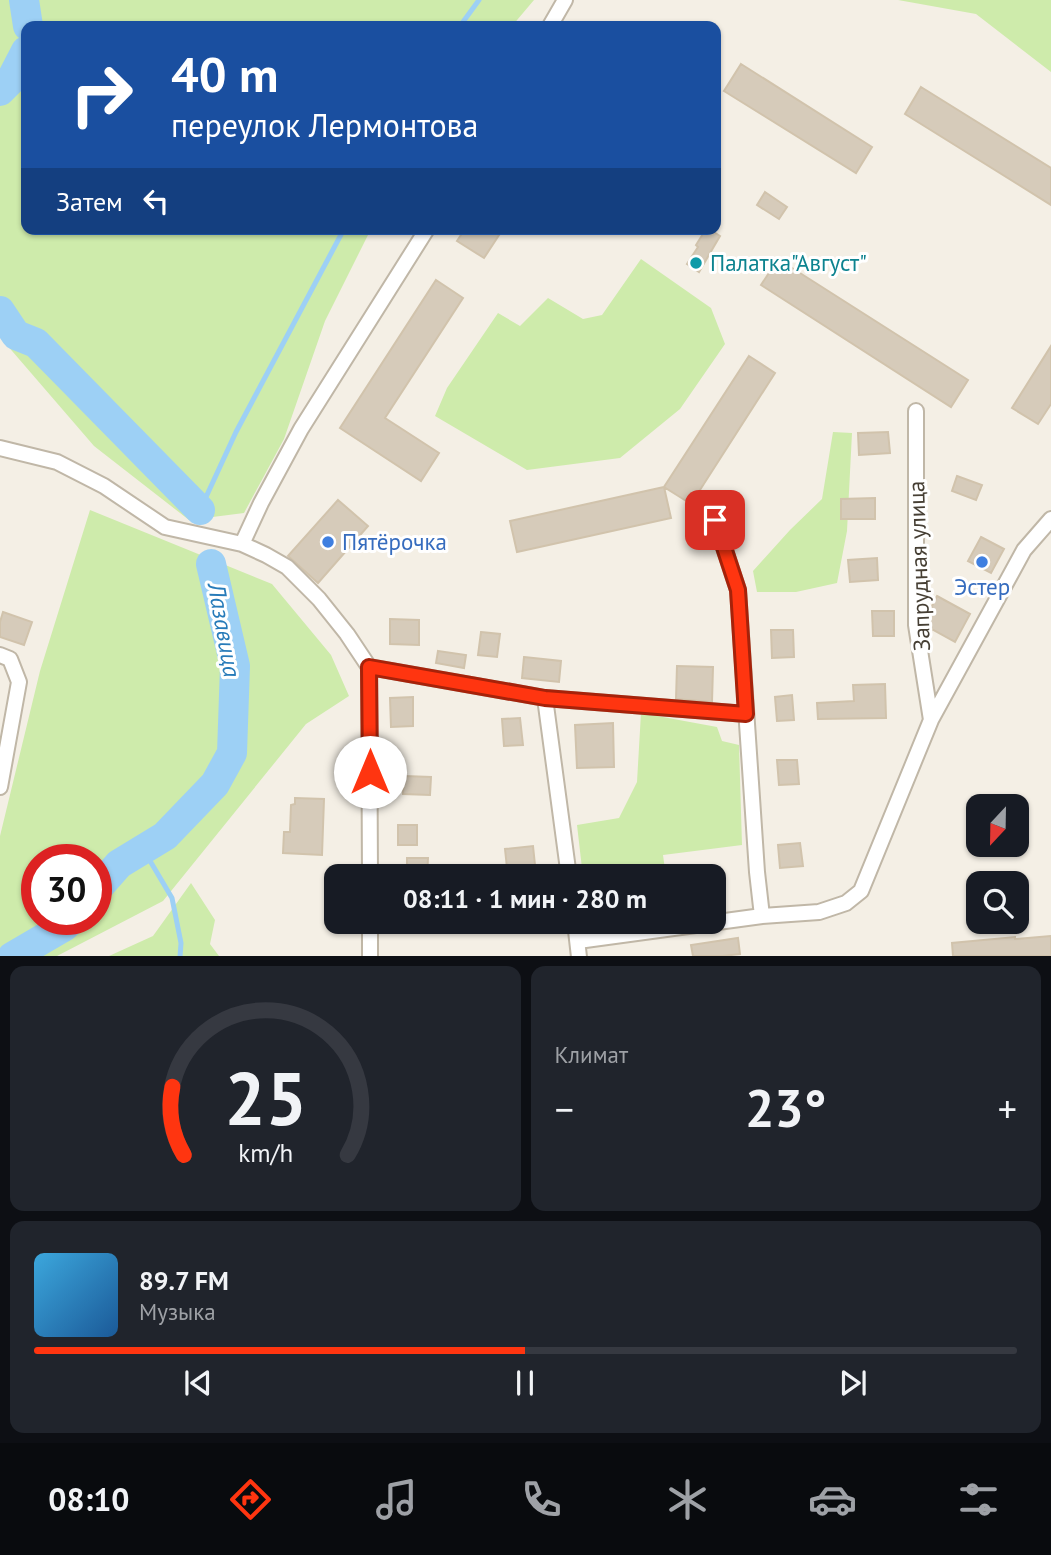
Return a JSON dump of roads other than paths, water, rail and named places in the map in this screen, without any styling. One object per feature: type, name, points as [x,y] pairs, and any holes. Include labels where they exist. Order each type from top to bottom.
[{"type":"street","points":[[553,21],[565,0]]},
{"type":"street","points":[[242,544],[301,429],[423,235]]},
{"type":"street","name":"Запрудная улица","points":[[916,411],[916,625],[931,720]]},
{"type":"street","points":[[0,448],[57,462],[104,486],[165,527],[242,544],[286,568],[311,591],[347,634],[369,667],[370,864]]},
{"type":"street","points":[[578,941],[762,916],[819,912],[846,903],[861,891],[931,720],[1024,550],[1051,519]]},
{"type":"street","points":[[715,520],[738,590],[762,916]]},
{"type":"street","points":[[0,655],[10,659],[19,682],[0,787]]},
{"type":"street","points":[[369,667],[545,698],[746,714]]},
{"type":"street","points":[[545,698],[567,864]]},
{"type":"street","points":[[370,934],[370,956]]},
{"type":"street","points":[[577,934],[579,956]]},
{"type":"waterway","name":"Лазавица","points":[[24,0],[27,21]]},
{"type":"waterway","points":[[464,21],[479,0]]},
{"type":"waterway","name":"Лазавица","points":[[0,91],[11,80],[21,61]]},
{"type":"waterway","points":[[200,510],[236,432],[341,235]]},
{"type":"waterway","name":"Лазавица","points":[[0,311],[16,335],[36,343],[200,510]]},
{"type":"waterway","name":"Лазавица","points":[[112,872],[119,864],[165,836],[215,784],[232,753],[235,666],[211,564]]},
{"type":"waterway","points":[[143,849],[172,898],[181,943],[180,956]]},
{"type":"waterway","name":"Лазавица","points":[[14,956],[50,935]]},
{"type":"place","name":"Палатка\"Август\"","points":[[696,263]]},
{"type":"place","name":"Пятёрочка","points":[[328,542]]},
{"type":"place","name":"Эстер","points":[[982,562]]}]
